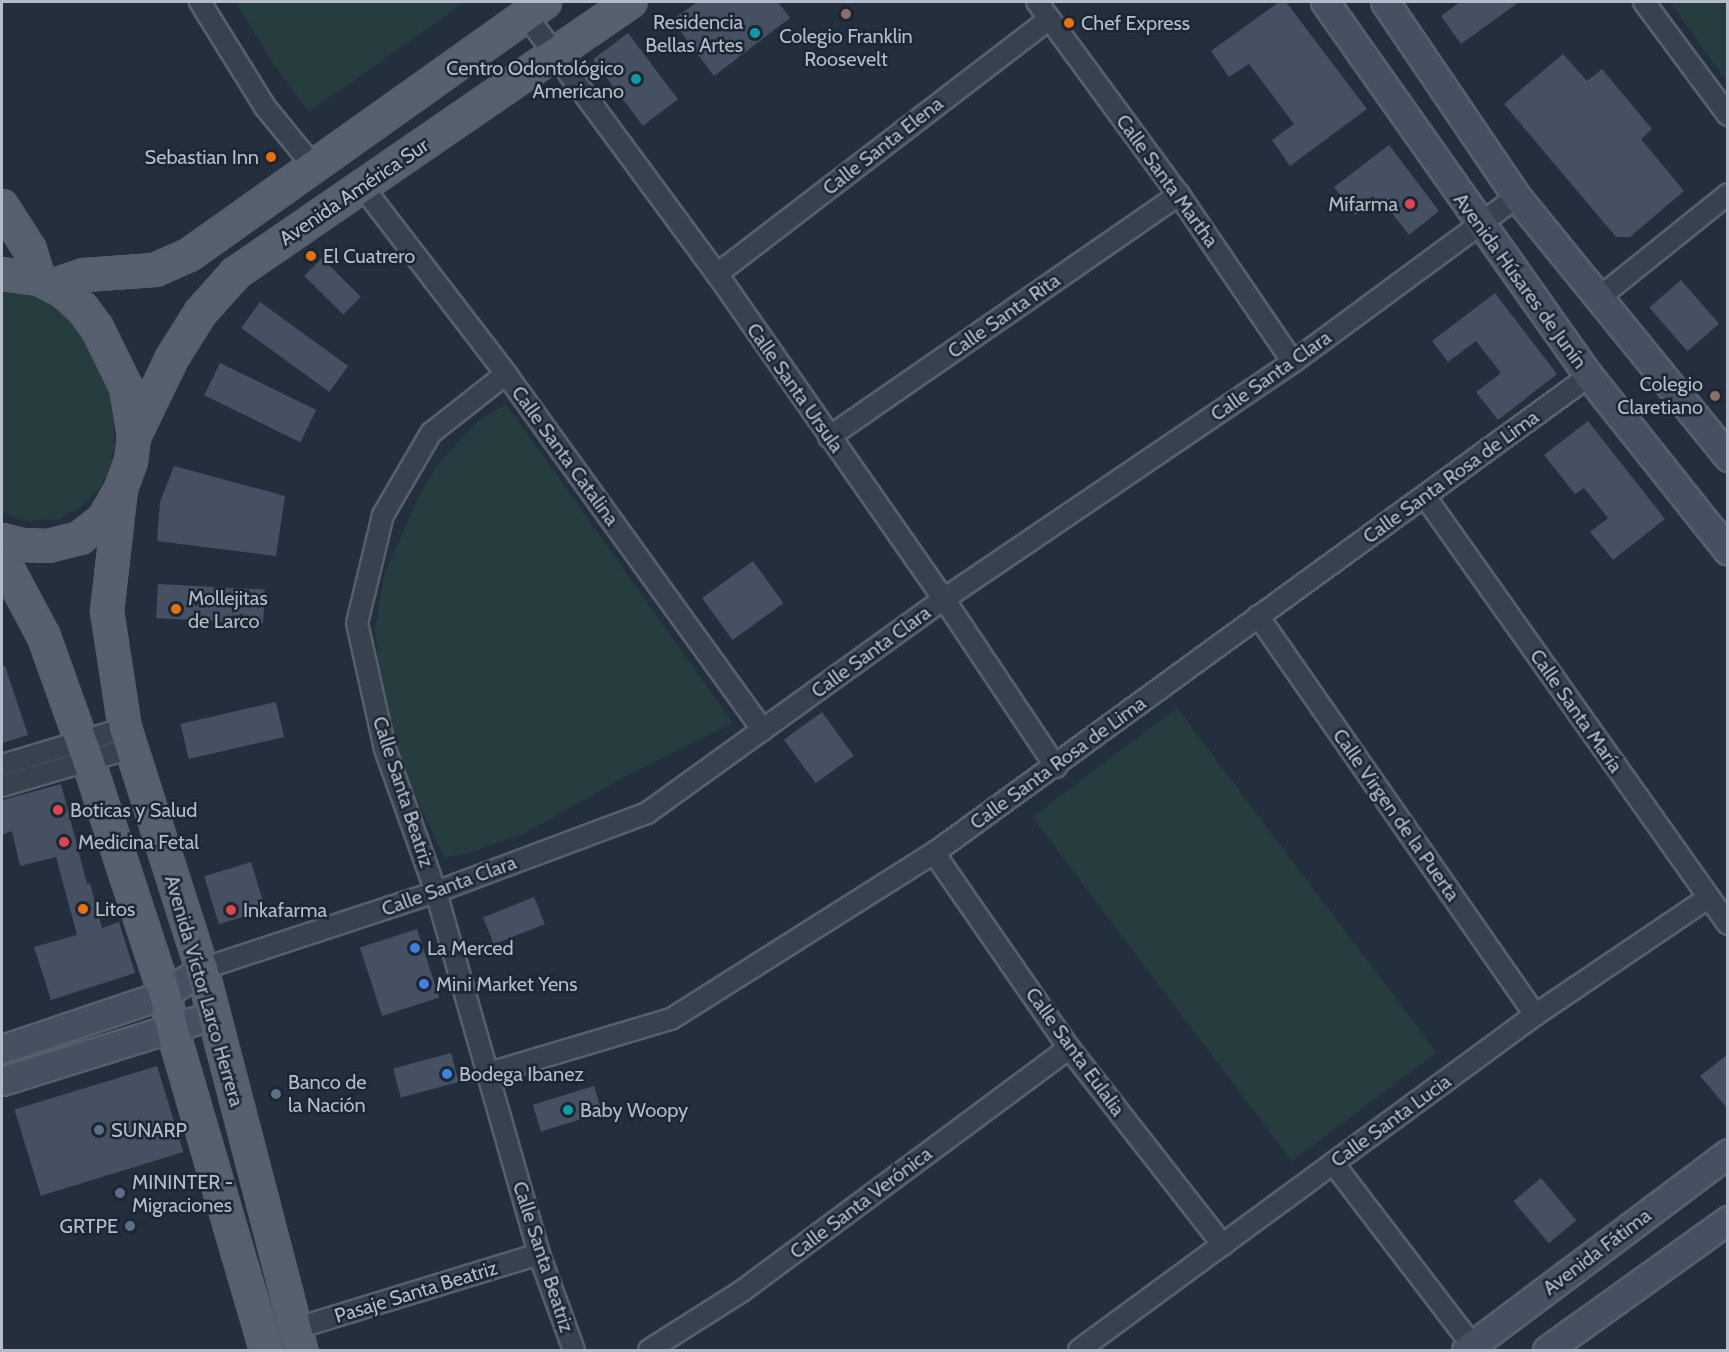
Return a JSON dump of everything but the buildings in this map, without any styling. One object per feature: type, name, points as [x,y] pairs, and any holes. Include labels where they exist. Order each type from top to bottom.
[{"type":"main road","name":"Avenida América Sur","points":[[134,437],[178,349],[201,312],[236,273],[631,2]]},
{"type":"main road","name":"Avenida América Sur","points":[[46,282],[85,275],[154,270],[189,255],[315,168],[536,8]]},
{"type":"main road","points":[[2,206],[30,250],[46,282]]},
{"type":"main road","points":[[2,274],[46,282],[83,309],[97,328],[126,387],[134,437],[130,461],[121,489],[104,519],[80,538],[48,546],[22,545],[2,540]]},
{"type":"main road","name":"Avenida Víctor Larco Herrera","points":[[121,489],[107,611],[128,738],[202,969],[298,1340]]},
{"type":"main road","name":"Avenida Víctor Larco Herrera","points":[[2,558],[44,637],[85,750],[165,994],[172,1028],[266,1350]]},
{"type":"street","points":[[200,2],[265,107],[315,168]]},
{"type":"street","name":"Calle Santa Martha","points":[[1037,2],[1179,195],[1293,362]]},
{"type":"street","name":"Avenida Húsares de Junín","points":[[1325,2],[1480,225],[1589,376],[1728,551]]},
{"type":"street","points":[[1385,2],[1517,196],[1728,457]]},
{"type":"street","points":[[1644,2],[1728,115]]},
{"type":"street","name":"Calle Santa Ursula","points":[[536,8],[554,56],[717,274],[944,599],[1056,767]]},
{"type":"street","name":"Calle Santa Elena","points":[[717,274],[1049,18]]},
{"type":"street","name":"Calle Santa Catalina","points":[[362,186],[506,374],[763,730]]},
{"type":"street","points":[[1600,297],[1728,194]]},
{"type":"street","name":"Calle Santa Rita","points":[[829,437],[1179,195]]},
{"type":"street","name":"Calle Santa Clara","points":[[2,1049],[165,994],[202,969],[436,892],[647,813],[944,599],[1293,362],[1517,196]]},
{"type":"street","name":"Calle Santa Beatriz","points":[[506,374],[431,433],[383,515],[357,623],[385,749],[436,892],[538,1254],[574,1350]]},
{"type":"street","name":"Calle Santa Rosa de Lima","points":[[486,1074],[670,1019],[934,853],[1056,767],[1258,616],[1426,498],[1589,376]]},
{"type":"street","name":"Calle Santa María","points":[[1426,498],[1728,924]]},
{"type":"street","name":"Calle Virgen de la Puerta","points":[[1258,616],[1535,1015]]},
{"type":"street","points":[[3,776],[128,738]]},
{"type":"street","name":"Calle Santa Eulalia","points":[[934,853],[1069,1048],[1223,1245]]},
{"type":"street","name":"Calle Santa Lucia","points":[[1079,1350],[1535,1015],[1708,898]]},
{"type":"street","points":[[2,1081],[214,1015]]},
{"type":"street","name":"Calle Santa Verónica","points":[[649,1350],[742,1291],[1069,1048]]},
{"type":"street","name":"Avenida Fátima","points":[[1471,1349],[1728,1153]]},
{"type":"street","points":[[1333,1163],[1471,1349]]},
{"type":"street","points":[[1547,1350],[1728,1220]]},
{"type":"street","name":"Pasaje Santa Beatriz","points":[[298,1340],[538,1254]]},
{"type":"green space","points":[[236,2],[465,2],[309,112],[272,62]]},
{"type":"green space","points":[[1670,2],[1727,2],[1727,82]]},
{"type":"green space","points":[[2,272],[83,319],[110,384],[115,444],[109,469],[100,488],[82,506],[59,519],[24,521],[2,512]]},
{"type":"green space","points":[[506,404],[733,723],[631,773],[525,833],[466,854],[444,857],[387,735],[375,629],[384,575],[421,492],[438,464],[477,422]]},
{"type":"green space","points":[[1177,708],[1436,1052],[1292,1161],[1032,817]]},
{"type":"place","name":"Colegio Franklin Roosevelt","points":[[846,14]]},
{"type":"place","name":"Chef Express","points":[[1069,23]]},
{"type":"place","name":"Residencia Bellas Artes","points":[[755,33]]},
{"type":"place","name":"Centro Odontológico Americano","points":[[636,79]]},
{"type":"place","name":"Sebastian Inn","points":[[271,157]]},
{"type":"place","name":"Mifarma","points":[[1410,204]]},
{"type":"place","name":"El Cuatrero","points":[[311,256]]},
{"type":"place","name":"Colegio Claretiano","points":[[1715,396]]},
{"type":"place","name":"Mollejitas de Larco","points":[[176,609]]},
{"type":"place","name":"Boticas y Salud","points":[[58,810]]},
{"type":"place","name":"Medicina Fetal","points":[[64,842]]},
{"type":"place","name":"Litos","points":[[83,909]]},
{"type":"place","name":"Inkafarma","points":[[231,910]]},
{"type":"place","name":"La Merced","points":[[415,948]]},
{"type":"place","name":"Mini Market Yens","points":[[424,984]]},
{"type":"place","name":"Bodega Ibanez","points":[[447,1074]]},
{"type":"place","name":"Banco de la Nación","points":[[276,1094]]},
{"type":"place","name":"Baby Woopy","points":[[568,1110]]},
{"type":"place","name":"SUNARP","points":[[99,1130]]},
{"type":"place","name":"MININTER - Migraciones","points":[[120,1193]]},
{"type":"place","name":"GRTPE","points":[[130,1226]]}]
